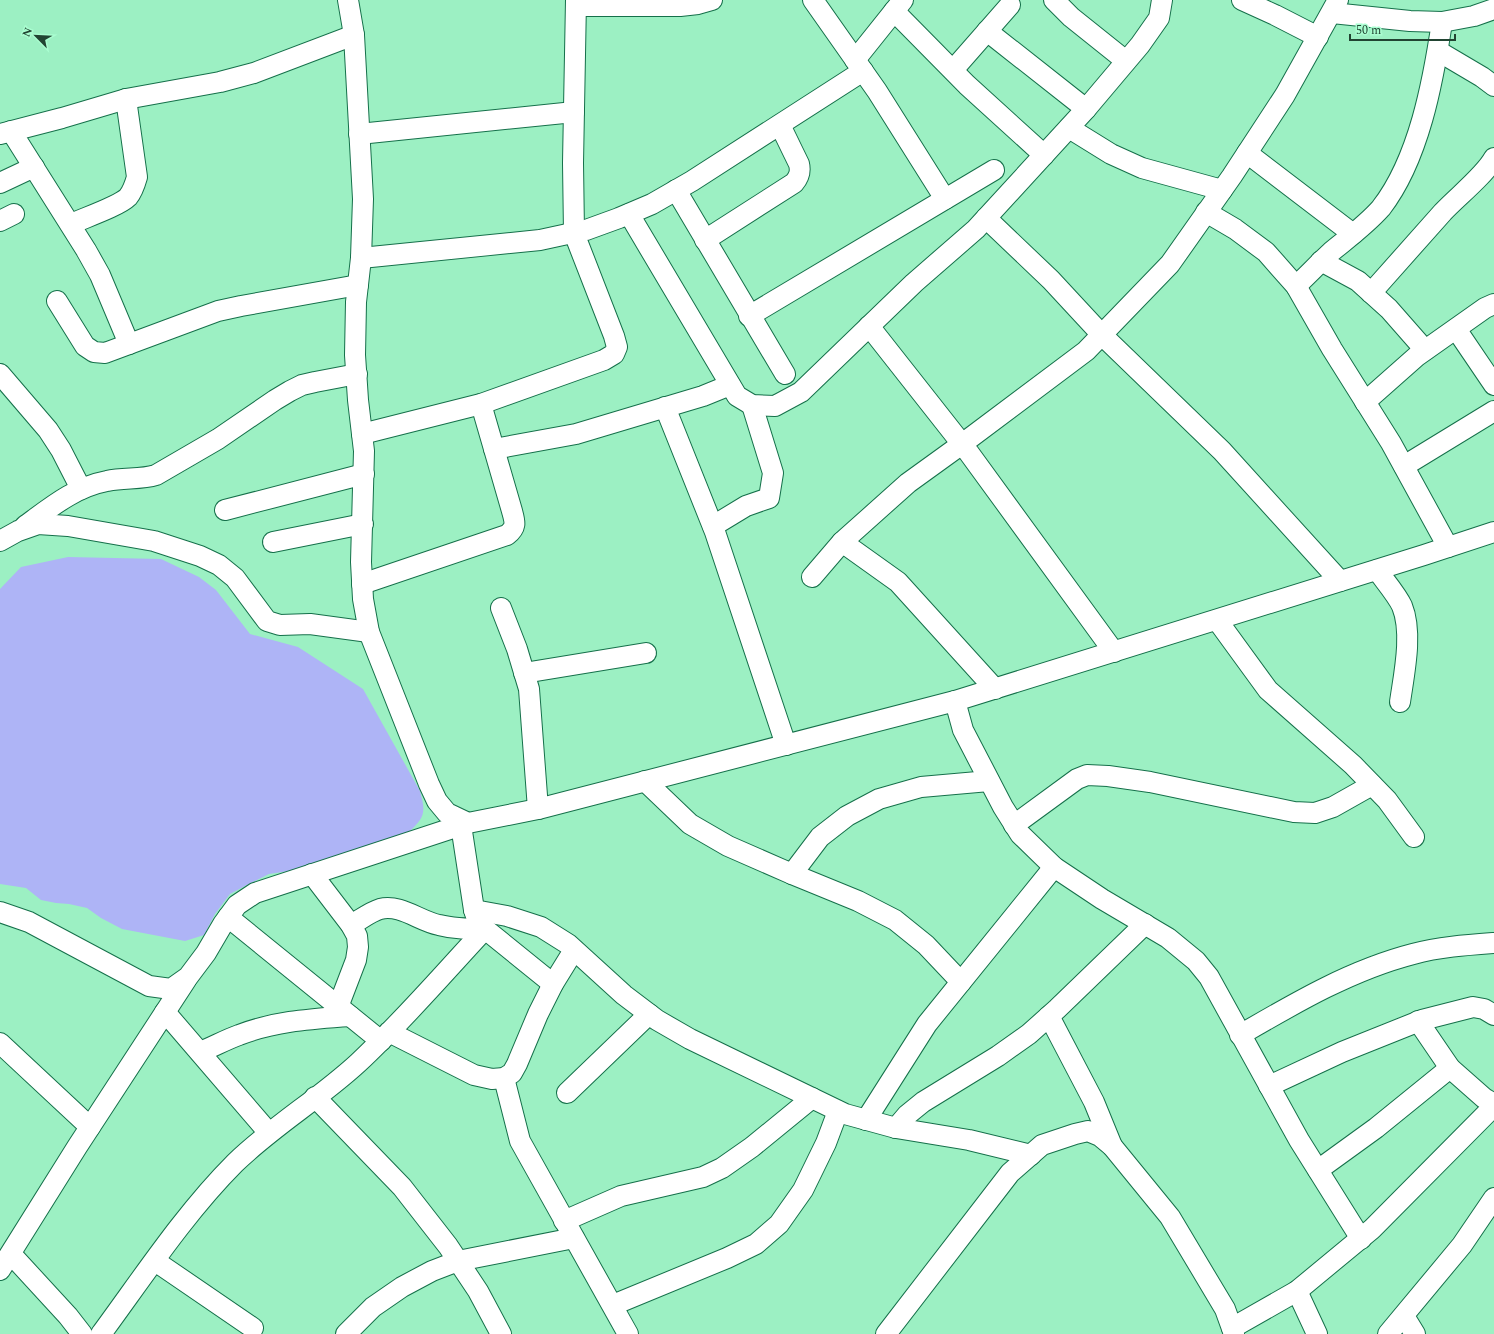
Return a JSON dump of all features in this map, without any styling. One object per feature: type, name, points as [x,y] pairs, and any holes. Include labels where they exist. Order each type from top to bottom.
[{"type":"street","points":[[348,0],[354,35],[363,199],[361,258],[356,302],[356,374],[364,451],[361,562],[363,599],[369,632],[426,777],[437,801],[447,813],[465,824]]},
{"type":"street","points":[[362,434],[481,404],[604,360],[614,354],[618,347],[574,233],[573,191],[576,3],[680,6],[698,4],[712,0]]},
{"type":"street","points":[[1054,0],[1071,17],[1126,61]]},
{"type":"street","points":[[629,214],[737,396],[752,405],[775,406],[801,392],[914,283],[976,229],[1086,109],[1149,33],[1159,18],[1162,0]]},
{"type":"street","points":[[1242,0],[1275,14],[1318,37]]},
{"type":"street","points":[[816,1],[945,199]]},
{"type":"street","points":[[953,70],[1010,5]]},
{"type":"street","points":[[361,258],[540,240],[586,230],[652,204],[734,156],[780,125],[859,66],[898,6],[967,85],[1044,155]]},
{"type":"street","points":[[812,577],[842,542],[908,483],[1086,351],[1170,264],[1247,154],[1285,95],[1335,6],[1410,21],[1442,22],[1474,16],[1490,6]]},
{"type":"street","points":[[1296,286],[1381,207],[1399,179],[1414,146],[1434,72],[1442,22]]},
{"type":"street","points":[[987,31],[1086,109]]},
{"type":"street","points":[[130,344],[100,275],[71,224],[34,167],[6,132],[62,118],[126,99],[220,82],[254,73],[354,35]]},
{"type":"street","points":[[1438,51],[1482,77],[1494,86]]},
{"type":"street","points":[[71,224],[120,202],[128,197],[133,189],[137,177],[126,99]]},
{"type":"street","points":[[359,134],[574,112]]},
{"type":"street","points":[[705,240],[794,183],[798,178],[800,171],[799,164],[780,125]]},
{"type":"street","points":[[1068,128],[1111,154],[1142,168],[1222,190]]},
{"type":"street","points":[[1247,154],[1353,234]]},
{"type":"street","points":[[1371,293],[1443,212],[1477,178],[1494,158]]},
{"type":"street","points":[[0,183],[34,167]]},
{"type":"street","points":[[749,316],[994,170]]},
{"type":"street","points":[[676,190],[784,374]]},
{"type":"street","points":[[1206,212],[1235,229],[1266,252],[1296,286],[1332,349],[1404,466],[1448,547]]},
{"type":"street","points":[[986,218],[1051,280],[1102,335],[1222,451],[1340,582]]},
{"type":"street","points":[[1321,262],[1358,282],[1389,308],[1425,350]]},
{"type":"street","points":[[57,301],[85,346],[94,352],[105,353],[218,311],[358,285]]},
{"type":"street","points":[[1366,402],[1425,350],[1485,308],[1494,304]]},
{"type":"street","points":[[869,326],[962,444],[1036,543],[1114,652]]},
{"type":"street","points":[[1456,329],[1494,386]]},
{"type":"street","points":[[0,374],[48,430],[61,450],[81,489]]},
{"type":"street","points":[[0,541],[18,531],[64,498],[81,489],[93,484],[110,480],[146,478],[156,475],[218,440],[275,400],[302,385],[356,374]]},
{"type":"street","points":[[494,449],[576,434],[703,396],[730,386]]},
{"type":"street","points":[[362,584],[507,535],[513,530],[515,522],[481,404]]},
{"type":"street","points":[[713,526],[746,506],[769,498],[773,473],[752,405]]},
{"type":"street","points":[[665,407],[713,526],[786,745]]},
{"type":"street","points":[[1404,466],[1494,411]]},
{"type":"street","points":[[226,510],[364,474]]},
{"type":"street","points":[[18,531],[38,524],[68,526],[154,541],[200,556],[219,565],[235,578],[266,621],[280,625],[310,624],[369,632]]},
{"type":"street","points":[[273,542],[363,524]]},
{"type":"street","points":[[0,1270],[90,1127],[188,977],[206,953],[228,917],[237,905],[255,894],[465,824],[538,809],[955,701],[1340,582],[1494,532]]},
{"type":"street","points":[[842,542],[898,582],[995,688]]},
{"type":"street","points":[[1377,570],[1402,606],[1407,628],[1406,660],[1400,702]]},
{"type":"street","points":[[501,608],[517,649],[530,696],[538,809]]},
{"type":"street","points":[[1217,620],[1268,690],[1353,765],[1387,800],[1414,836]]},
{"type":"street","points":[[524,673],[646,653]]},
{"type":"street","points":[[955,701],[963,730],[989,781],[1020,834],[1054,867],[1102,899],[1168,938],[1196,961],[1209,977],[1299,1140],[1361,1239]]},
{"type":"street","points":[[1014,825],[1072,783],[1087,775],[1108,776],[1150,782],[1294,812],[1315,813],[1333,807],[1372,785]]},
{"type":"street","points":[[645,781],[690,824],[728,846],[858,901],[896,920],[926,945],[961,982]]},
{"type":"street","points":[[792,874],[820,837],[847,816],[879,800],[921,787],[989,781]]},
{"type":"street","points":[[465,824],[474,910],[477,919],[485,929],[553,984]]},
{"type":"street","points":[[866,1120],[927,1024],[1054,867]]},
{"type":"street","points":[[312,874],[351,925],[357,936],[358,947],[356,960],[344,1011]]},
{"type":"street","points":[[351,925],[380,909],[390,908],[401,910],[426,921],[447,927],[457,929],[485,929]]},
{"type":"street","points":[[474,910],[523,920],[555,934],[624,995],[657,1020],[690,1039],[838,1111],[896,1128],[969,1140],[1031,1155]]},
{"type":"street","points":[[0,912],[29,922],[149,986],[171,989],[188,977]]},
{"type":"street","points":[[228,917],[344,1011],[385,1037],[474,1075],[492,1079],[504,1078],[512,1073],[553,984],[574,950]]},
{"type":"street","points":[[896,1128],[907,1115],[923,1102],[998,1056],[1029,1034],[1145,924]]},
{"type":"street","points":[[100,1334],[197,1205],[215,1184],[236,1162],[269,1133],[356,1064],[385,1037],[485,929]]},
{"type":"street","points":[[1240,1035],[1305,997],[1367,969],[1413,954],[1466,945],[1494,943]]},
{"type":"street","points":[[1269,1086],[1342,1052],[1418,1021],[1472,1007],[1484,1009],[1494,1015]]},
{"type":"street","points":[[200,1052],[238,1035],[298,1020],[344,1011]]},
{"type":"street","points":[[165,1012],[269,1133]]},
{"type":"street","points":[[567,1093],[649,1014]]},
{"type":"street","points":[[1049,1016],[1094,1102],[1112,1146]]},
{"type":"street","points":[[886,1334],[1010,1173],[1042,1145],[1088,1131],[1100,1136],[1112,1146],[1170,1217],[1225,1309],[1233,1331],[1297,1291],[1361,1239],[1494,1105],[1450,1068],[1418,1021]]},
{"type":"street","points":[[3,1049],[90,1127]]},
{"type":"street","points":[[1318,1170],[1376,1128],[1450,1068]]},
{"type":"street","points":[[504,1078],[520,1141],[628,1334]]},
{"type":"street","points":[[315,1097],[402,1187],[448,1246],[478,1291],[501,1334]]},
{"type":"street","points":[[564,1221],[621,1196],[703,1177],[722,1168],[752,1147],[812,1098]]},
{"type":"street","points":[[613,1305],[727,1258],[756,1244],[779,1224],[803,1190],[826,1142],[838,1111]]},
{"type":"street","points":[[1388,1334],[1462,1245],[1494,1198]]},
{"type":"street","points":[[346,1334],[373,1307],[402,1287],[432,1271],[458,1261],[574,1238]]},
{"type":"street","points":[[11,1254],[68,1316],[82,1334]]},
{"type":"street","points":[[155,1260],[253,1328]]},
{"type":"street","points":[[1297,1291],[1317,1334]]},
{"type":"street","points":[[1404,1316],[1415,1334]]},
{"type":"water","points":[[68,557],[161,559],[199,577],[216,590],[250,634],[298,647],[363,689],[420,791],[423,814],[418,823],[408,833],[296,870],[269,874],[245,886],[230,894],[215,914],[204,935],[185,941],[122,929],[101,918],[87,908],[41,900],[26,888],[0,884],[0,589],[21,567]]}]
